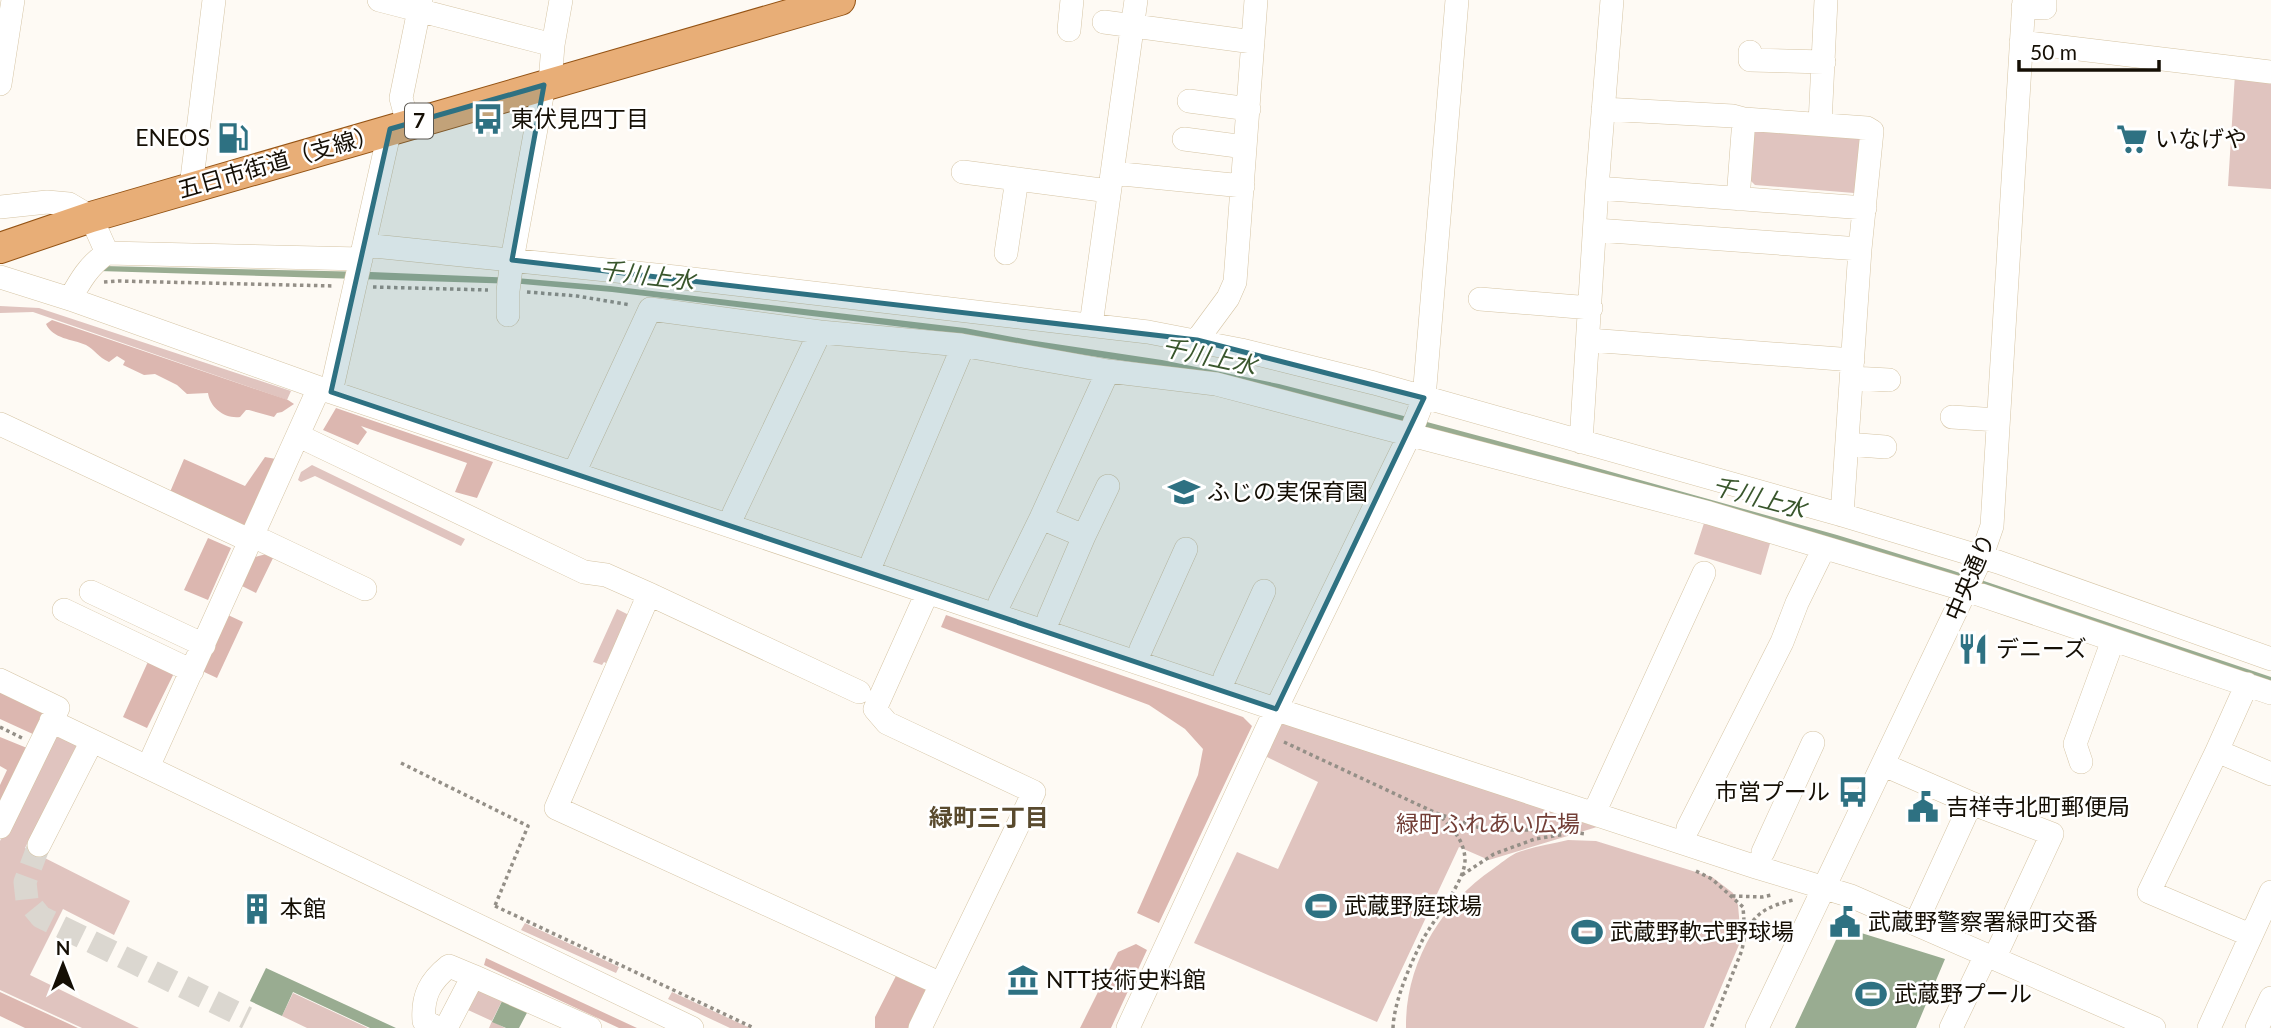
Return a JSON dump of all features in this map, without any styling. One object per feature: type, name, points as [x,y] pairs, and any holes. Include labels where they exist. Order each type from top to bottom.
[{"type":"main road","name":"五日市街道（支線）","points":[[0,248],[91,216],[840,0]]},
{"type":"street","points":[[0,83],[13,0]]},
{"type":"street","points":[[191,187],[214,0]]},
{"type":"street","points":[[379,0],[419,5],[552,45]]},
{"type":"street","points":[[508,316],[512,260],[561,0]]},
{"type":"street","points":[[1069,30],[1072,0]]},
{"type":"street","points":[[1091,325],[1136,0]]},
{"type":"street","points":[[1197,340],[1228,298],[1235,282],[1256,0]]},
{"type":"street","points":[[1128,1028],[1276,709],[1415,419],[1457,0]]},
{"type":"street","points":[[1581,442],[1612,0]]},
{"type":"street","points":[[1820,124],[1826,0]]},
{"type":"street","name":"中央通り","points":[[1757,1028],[1967,588],[1992,526],[2021,42],[2031,2]]},
{"type":"street","points":[[148,767],[299,436],[325,390],[399,127],[401,98],[419,5]]},
{"type":"street","points":[[1104,22],[1253,42]]},
{"type":"street","points":[[2021,42],[2271,72]]},
{"type":"street","points":[[1750,52],[1750,60],[1824,62]]},
{"type":"street","points":[[1189,102],[1249,109]]},
{"type":"street","points":[[1603,108],[1733,116],[1867,128],[1872,131],[1860,249],[1842,515]]},
{"type":"street","points":[[1738,199],[1744,119]]},
{"type":"street","points":[[1184,139],[1245,147]]},
{"type":"street","points":[[963,172],[1017,178],[1243,186]]},
{"type":"street","points":[[1006,253],[1017,178]]},
{"type":"street","points":[[1597,188],[1865,208]]},
{"type":"street","points":[[0,207],[47,202],[69,204],[91,216],[107,253]]},
{"type":"street","points":[[1596,230],[1860,249]]},
{"type":"street","points":[[70,299],[85,273],[96,260],[107,253],[359,268],[512,260],[1091,325],[1197,340],[1374,383],[1415,419],[1709,513],[1967,588],[2271,694]]},
{"type":"street","points":[[0,277],[70,299],[325,390],[1276,709],[1593,824],[1851,896],[2154,1028]]},
{"type":"street","points":[[1480,299],[1591,308]]},
{"type":"street","points":[[574,473],[650,309],[820,332],[961,345],[1108,371],[1216,384],[1415,419],[1581,442],[1842,515],[2271,659]]},
{"type":"street","points":[[734,513],[820,332]]},
{"type":"street","points":[[1588,340],[1852,369],[1889,380]]},
{"type":"street","points":[[873,560],[956,364],[961,345]]},
{"type":"street","points":[[999,602],[1041,518],[1108,371]]},
{"type":"street","points":[[1952,416],[1998,420]]},
{"type":"street","points":[[0,424],[365,589]]},
{"type":"street","points":[[299,436],[584,572],[606,576],[649,594],[859,692]]},
{"type":"street","points":[[1847,444],[1885,447]]},
{"type":"street","points":[[1049,618],[1108,486]]},
{"type":"street","points":[[1041,518],[1084,536]]},
{"type":"street","points":[[1688,828],[1782,642],[1797,603],[1824,548]]},
{"type":"street","points":[[1141,649],[1186,549]]},
{"type":"street","points":[[1593,824],[1704,573]]},
{"type":"street","points":[[1225,677],[1264,591]]},
{"type":"street","points":[[91,592],[204,645]]},
{"type":"street","points":[[649,594],[556,808],[942,984]]},
{"type":"street","points":[[920,1028],[1034,792],[887,723],[876,709],[923,602]]},
{"type":"street","points":[[64,610],[192,671]]},
{"type":"street","points":[[2081,762],[2075,744],[2113,640]]},
{"type":"street","points":[[0,680],[58,708],[0,827]]},
{"type":"street","points":[[2247,684],[2149,892],[2250,935]]},
{"type":"street","points":[[51,721],[692,1028]]},
{"type":"street","points":[[38,845],[92,741]]},
{"type":"street","points":[[1763,852],[1813,743]]},
{"type":"street","points":[[2217,751],[2271,774]]},
{"type":"street","points":[[1884,765],[2052,834],[1951,1028]]},
{"type":"street","points":[[1916,923],[1971,803]]},
{"type":"street","points":[[2209,1028],[2271,892]]},
{"type":"street","points":[[438,1028],[424,1021],[423,1007],[426,992],[449,966],[590,1028]]},
{"type":"street","points":[[446,1028],[473,976]]},
{"type":"street","points":[[2257,1028],[2271,998]]},
{"type":"path","points":[[96,283],[359,268],[508,290],[577,296],[650,309]]},
{"type":"path","points":[[1276,738],[1436,813],[1477,827],[1492,830],[1572,832]]},
{"type":"path","points":[[401,763],[528,826],[484,928]]},
{"type":"path","points":[[1393,1028],[1394,1009],[1422,941],[1462,875],[1465,859],[1458,834],[1436,813]]},
{"type":"path","points":[[1462,875],[1494,854],[1535,839],[1572,832],[1593,824]]},
{"type":"path","points":[[1696,871],[1712,879],[1742,907],[1745,934]]},
{"type":"path","points":[[1730,896],[1762,897],[1782,892]]},
{"type":"path","points":[[1711,1028],[1752,920],[1765,909],[1793,900]]},
{"type":"path","points":[[495,906],[754,1028]]},
{"type":"highlighted area","points":[[544,85],[512,260],[1197,340],[1424,398],[1276,709],[331,392],[390,129]]},
{"type":"green space","points":[[2235,74],[2271,78],[2271,189],[2228,186]]},
{"type":"green space","points":[[1756,128],[1855,133],[1863,141],[1859,190],[1854,193],[1755,185],[1748,178],[1750,133]]},
{"type":"green space","points":[[0,306],[39,308],[291,391],[287,400],[33,312],[0,313]]},
{"type":"green space","points":[[312,465],[465,539],[461,546],[315,476],[301,482],[298,480],[301,472]]},
{"type":"green space","points":[[1705,520],[1771,540],[1761,575],[1694,554]]},
{"type":"green space","points":[[617,609],[629,615],[606,663],[602,665],[593,662]]},
{"type":"green space","name":"武蔵野庭球場","points":[[1280,719],[1597,827],[1489,860],[1459,847],[1377,1022],[1194,943],[1237,852],[1278,869],[1318,782],[1265,756]]},
{"type":"green space","points":[[57,737],[78,743],[25,848],[130,901],[114,935],[63,909],[30,975],[139,1028],[82,1028],[0,990],[0,841],[47,747]]},
{"type":"green space","name":"武蔵野軟式野球場","points":[[1568,840],[1596,841],[1712,877],[1733,893],[1738,905],[1741,940],[1704,1028],[1406,1028],[1407,1004],[1419,959],[1442,918],[1457,900],[1474,883],[1516,853]]},
{"type":"green space","points":[[525,923],[619,967],[616,973],[521,930]]},
{"type":"green space","points":[[479,985],[504,997],[492,1021],[468,1010]]},
{"type":"green space","points":[[672,992],[750,1028],[730,1028],[668,999]]},
{"type":"green space","points":[[293,993],[368,1028],[307,1028],[282,1016]]},
{"type":"green space","points":[[492,1021],[505,1028],[489,1028]]},
{"type":"shaded area","points":[[103,266],[371,272],[516,278],[610,286],[965,328],[1162,360],[1279,384],[1427,422],[1837,535],[1951,570],[2271,677],[2271,685],[1165,367],[969,335],[612,292],[522,284],[99,271]]},
{"type":"shaded area","points":[[52,320],[294,404],[274,417],[249,410],[240,417],[229,416],[215,408],[208,393],[187,394],[177,385],[155,374],[144,375],[123,365],[125,361],[117,356],[109,362],[86,345],[58,336],[46,324]]},
{"type":"shaded area","points":[[336,408],[493,462],[477,498],[455,492],[467,463],[361,426],[367,432],[358,445],[323,430]]},
{"type":"shaded area","points":[[265,457],[276,459],[244,526],[170,492],[184,459],[245,486]]},
{"type":"shaded area","points":[[208,538],[231,548],[208,600],[184,590]]},
{"type":"shaded area","points":[[270,553],[274,556],[256,593],[242,586],[255,557]]},
{"type":"shaded area","points":[[228,615],[243,622],[217,678],[202,671]]},
{"type":"shaded area","points":[[946,615],[1243,717],[1252,726],[1159,923],[1137,913],[1198,775],[1203,749],[1185,729],[1149,705],[941,627]]},
{"type":"shaded area","points":[[151,655],[177,667],[147,728],[123,717]]},
{"type":"shaded area","points":[[0,687],[45,708],[35,735],[0,719]]},
{"type":"shaded area","points":[[0,737],[27,748],[0,801],[0,785],[7,770],[0,766]]},
{"type":"shaded area","name":"武蔵野プール","points":[[1842,927],[1945,959],[1916,1028],[1795,1028]]},
{"type":"shaded area","points":[[1136,944],[1147,950],[1111,1028],[1080,1028],[1118,952]]},
{"type":"shaded area","points":[[486,958],[637,1028],[619,1028],[484,965]]},
{"type":"shaded area","points":[[266,968],[396,1028],[370,1028],[293,992],[282,1016],[250,1001]]},
{"type":"shaded area","points":[[899,970],[930,984],[908,1028],[875,1028],[875,1017]]},
{"type":"shaded area","points":[[0,992],[78,1028],[25,1028],[0,1016]]},
{"type":"shaded area","points":[[504,997],[529,1009],[519,1028],[506,1028],[492,1022]]},
{"type":"tunnel","points":[[39,845],[25,882],[27,900],[41,917],[247,1018]]},
{"type":"place","name":"東伏見四丁目","points":[[488,119]]},
{"type":"place","name":"ENEOS","points":[[233,138]]},
{"type":"place","name":"いなげや","points":[[2132,139]]},
{"type":"place","name":"ふじの実保育園","points":[[1184,492]]},
{"type":"place","name":"デニーズ","points":[[1973,649]]},
{"type":"place","name":"市営プール","points":[[1853,792]]},
{"type":"place","name":"吉祥寺北町郵便局","points":[[1923,807]]},
{"type":"place","name":"武蔵野庭球場","points":[[1321,906]]},
{"type":"place","name":"本館","points":[[257,909]]},
{"type":"place","name":"武蔵野警察署緑町交番","points":[[1845,922]]},
{"type":"place","name":"武蔵野軟式野球場","points":[[1587,932]]},
{"type":"place","name":"NTT技術史料館","points":[[1023,980]]},
{"type":"place","name":"武蔵野プール","points":[[1871,994]]},
{"type":"district","name":"緑町三丁目","points":[[989,818]]},
{"type":"water label","name":"千川上水","points":[[647,276]]},
{"type":"water label","name":"千川上水","points":[[1209,357]]},
{"type":"water label","name":"千川上水","points":[[1759,498]]},
{"type":"park label","name":"緑町ふれあい広場","points":[[1488,824]]}]
